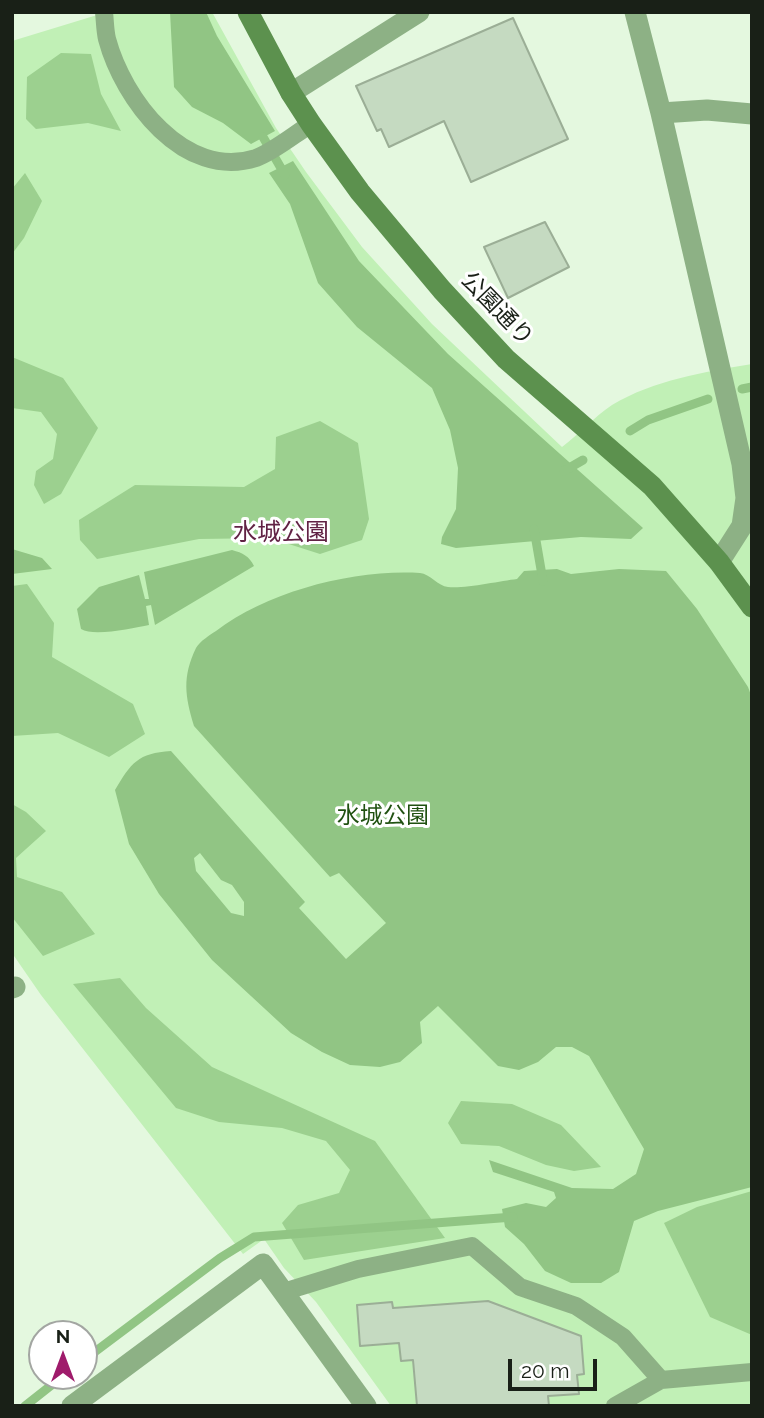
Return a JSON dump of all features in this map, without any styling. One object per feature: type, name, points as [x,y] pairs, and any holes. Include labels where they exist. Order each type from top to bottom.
[{"type":"street","name":"公園通り","points":[[248,12],[291,93],[360,192],[506,359],[652,486],[719,562],[752,607]]},
{"type":"street","points":[[291,93],[419,12]]},
{"type":"street","points":[[635,12],[741,460],[746,498],[742,526],[719,562]]},
{"type":"street","points":[[661,113],[708,110],[752,114]]},
{"type":"street","points":[[72,1406],[263,1264],[366,1406]]},
{"type":"lane","points":[[104,12],[107,39],[128,89],[155,126],[201,158],[235,161],[257,157],[311,124]]},
{"type":"lane","points":[[283,1292],[358,1269],[472,1246],[520,1287],[576,1306],[623,1337],[660,1380]]},
{"type":"lane","points":[[615,1406],[660,1380],[752,1372]]},
{"type":"green space","name":"水城公園","points":[[107,12],[212,12],[276,128],[362,247],[432,324],[562,447],[605,410],[628,396],[680,378],[752,364],[752,1406],[391,1406],[316,1302],[284,1268],[264,1239],[243,1254],[41,995],[12,953],[12,41]]},
{"type":"shaded area","points":[[170,12],[206,12],[217,36],[275,131],[251,144],[223,123],[192,107],[174,87]]},
{"type":"shaded area","points":[[61,53],[91,54],[101,94],[121,131],[88,123],[36,129],[26,119],[27,77]]},
{"type":"shaded area","points":[[293,161],[359,261],[448,354],[643,528],[631,539],[581,537],[456,548],[441,544],[456,509],[458,468],[450,430],[432,388],[357,327],[318,283],[290,204],[269,173]]},
{"type":"shaded area","points":[[25,173],[42,201],[24,238],[12,254],[12,189]]},
{"type":"shaded area","points":[[12,357],[63,378],[98,428],[61,494],[44,504],[34,485],[36,471],[53,459],[57,434],[41,412],[12,408]]},
{"type":"shaded area","points":[[320,421],[358,443],[369,519],[362,540],[320,554],[270,538],[199,539],[97,559],[80,540],[79,520],[135,485],[244,487],[275,469],[276,437]]},
{"type":"shaded area","points":[[12,549],[42,558],[52,569],[12,574]]},
{"type":"shaded area","points":[[232,550],[245,555],[254,566],[155,625],[151,605],[146,606],[149,625],[104,632],[81,629],[77,609],[99,587],[139,575],[145,599],[149,599],[144,572]]},
{"type":"shaded area","points":[[557,569],[571,574],[619,569],[666,571],[697,609],[748,687],[752,698],[752,1187],[658,1211],[634,1221],[619,1272],[601,1283],[571,1283],[545,1271],[524,1244],[505,1227],[502,1209],[526,1203],[546,1207],[556,1198],[554,1192],[493,1172],[489,1160],[572,1188],[613,1189],[636,1174],[644,1149],[589,1056],[572,1047],[556,1047],[538,1062],[519,1070],[498,1066],[438,1006],[420,1022],[422,1043],[400,1062],[380,1067],[350,1065],[322,1052],[291,1033],[212,960],[159,894],[129,844],[115,790],[137,761],[151,754],[171,751],[305,902],[299,908],[346,959],[386,923],[339,873],[330,877],[194,726],[186,687],[196,648],[211,634],[261,604],[340,579],[420,573],[444,586],[455,587],[517,579],[524,571]],"holes":[[[200,853],[221,880],[232,885],[244,902],[244,916],[231,913],[196,871],[194,858]]]},
{"type":"shaded area","points":[[27,584],[54,623],[52,657],[133,704],[145,734],[109,757],[58,733],[12,736],[12,586]]},
{"type":"shaded area","points":[[12,804],[26,812],[46,831],[16,858],[17,877],[62,892],[95,934],[43,956],[12,917]]},
{"type":"shaded area","points":[[120,978],[146,1008],[212,1067],[375,1141],[445,1238],[304,1260],[282,1223],[298,1205],[339,1193],[350,1170],[326,1141],[282,1128],[219,1122],[176,1108],[73,984]]},
{"type":"shaded area","points":[[461,1101],[512,1104],[561,1125],[601,1167],[574,1171],[546,1165],[499,1146],[461,1144],[448,1123]]},
{"type":"shaded area","points":[[752,1191],[752,1335],[710,1317],[664,1223],[697,1207]]},
{"type":"building","points":[[513,18],[568,139],[471,182],[444,121],[389,147],[381,129],[377,131],[356,86]]},
{"type":"building","points":[[545,222],[569,267],[508,298],[484,247]]},
{"type":"building","points":[[488,1301],[581,1336],[584,1374],[577,1375],[579,1394],[548,1396],[549,1406],[417,1406],[413,1360],[401,1361],[399,1343],[360,1346],[357,1305],[392,1302],[393,1308]]},
{"type":"waterway","points":[[263,137],[285,175]]},
{"type":"waterway","points":[[742,389],[752,387]]},
{"type":"waterway","points":[[630,431],[648,420],[708,399]]},
{"type":"waterway","points":[[564,471],[583,460]]},
{"type":"waterway","points":[[534,529],[543,581]]},
{"type":"waterway","points":[[98,1350],[220,1258],[254,1237],[513,1217]]},
{"type":"waterway","points":[[25,1406],[45,1390]]},
{"type":"district","name":"水城公園","points":[[281,533]]}]
